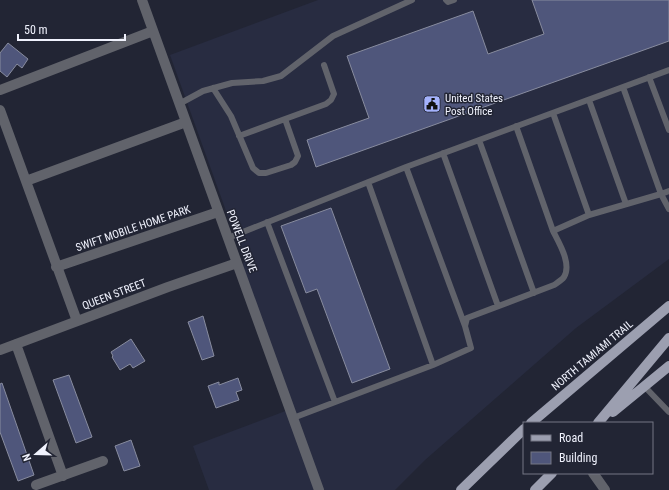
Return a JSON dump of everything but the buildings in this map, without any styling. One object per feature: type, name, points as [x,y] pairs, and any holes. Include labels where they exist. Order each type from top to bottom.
[{"type":"main road","name":"NORTH TAMIAMI TRAIL","points":[[532,422],[669,306]]},
{"type":"main road","points":[[600,422],[669,338]]},
{"type":"main road","points":[[600,422],[669,366]]},
{"type":"main road","points":[[461,490],[523,430]]},
{"type":"main road","points":[[535,490],[551,474]]},
{"type":"street","name":"POWELL DRIVE","points":[[142,0],[218,212],[238,263],[318,490]]},
{"type":"street","points":[[0,90],[153,31]]},
{"type":"street","points":[[0,110],[77,321]]},
{"type":"street","points":[[26,181],[186,122]]},
{"type":"street","name":"SWIFT MOBILE HOME PARK","points":[[56,266],[218,212]]},
{"type":"street","name":"QUEEN STREET","points":[[0,350],[238,263]]},
{"type":"street","points":[[16,344],[63,476]]},
{"type":"street","points":[[36,485],[103,461]]},
{"type":"street","points":[[593,474],[605,490]]},
{"type":"lane","points":[[179,104],[213,88],[232,83],[263,81],[281,76],[333,36],[412,0]]},
{"type":"lane","points":[[446,0],[448,2],[454,0]]},
{"type":"lane","points":[[239,136],[326,104],[331,100],[334,94],[324,65]]},
{"type":"lane","points":[[228,238],[406,167],[669,70]]},
{"type":"lane","points":[[649,77],[669,130]]},
{"type":"lane","points":[[623,87],[661,194],[669,209]]},
{"type":"lane","points":[[213,88],[231,116],[253,168],[259,173],[266,173],[291,164],[295,162],[298,156],[284,119]]},
{"type":"lane","points":[[589,100],[626,204]]},
{"type":"lane","points":[[553,113],[589,215]]},
{"type":"lane","points":[[465,326],[467,318],[554,285],[564,278],[567,267],[564,254],[554,231],[516,126]]},
{"type":"lane","points":[[479,140],[534,293]]},
{"type":"lane","points":[[443,154],[498,306]]},
{"type":"lane","points":[[293,418],[433,365],[471,348],[465,326],[406,167]]},
{"type":"lane","points":[[368,182],[433,365]]},
{"type":"lane","points":[[554,231],[589,215],[669,191]]},
{"type":"lane","points":[[267,222],[335,402]]},
{"type":"lane","points":[[645,387],[669,412]]},
{"type":"shaded area","points":[[318,0],[669,0],[669,259],[576,328],[425,460],[395,490],[209,490],[193,446],[288,410],[243,266],[244,261],[170,55]]},
{"type":"place","name":"United States Post Office","points":[[432,104]]}]
